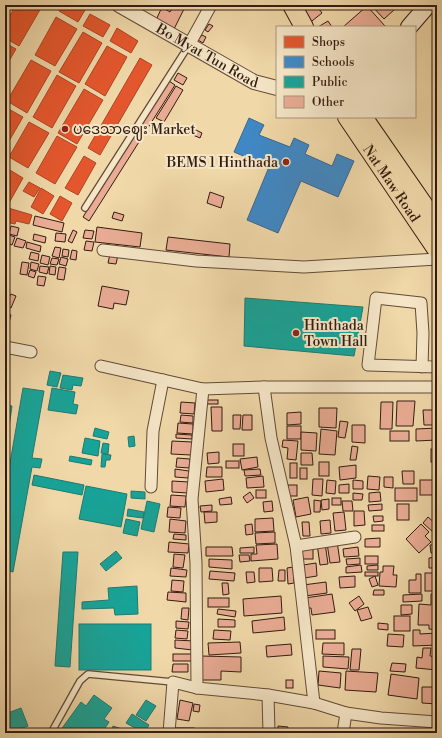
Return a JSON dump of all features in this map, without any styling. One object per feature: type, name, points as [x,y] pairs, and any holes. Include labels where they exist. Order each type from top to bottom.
[{"type":"main road","points":[[292,5],[303,26]]},
{"type":"main road","points":[[410,26],[428,5]]},
{"type":"main road","name":"Nat Maw Road","points":[[348,118],[437,250]]},
{"type":"main road","name":"Nat Maw Road","points":[[364,118],[437,224]]},
{"type":"street","name":"Bo Myat Tun Road","points":[[119,5],[254,82],[276,88]]},
{"type":"street","points":[[188,45],[211,5]]},
{"type":"street","points":[[102,250],[196,261],[304,266],[437,259]]},
{"type":"street","points":[[422,367],[423,333],[421,303],[376,298],[368,365],[422,367],[437,367]]},
{"type":"street","points":[[5,347],[31,352]]},
{"type":"street","points":[[101,366],[203,388],[437,387]]},
{"type":"street","points":[[151,487],[153,431],[163,380]]},
{"type":"street","points":[[264,387],[271,438],[296,546],[314,703]]},
{"type":"street","points":[[197,688],[196,563],[192,499],[203,388]]},
{"type":"street","points":[[296,546],[355,537]]},
{"type":"street","points":[[169,733],[173,682],[197,688],[268,695],[314,703],[346,713],[381,718],[437,722]]},
{"type":"street","points":[[268,695],[269,733]]},
{"type":"street","points":[[343,733],[346,713]]},
{"type":"lane","points":[[85,208],[188,45]]},
{"type":"lane","points":[[51,733],[80,680],[88,674],[173,682]]},
{"type":"building: Shops","points":[[16,5],[35,5],[41,8],[19,46],[5,38],[5,24]]},
{"type":"building: Shops","points":[[62,5],[76,5],[85,10],[78,22],[59,11]]},
{"type":"building: Shops","points":[[90,14],[110,25],[103,37],[83,26]]},
{"type":"building: Shops","points":[[56,17],[77,29],[55,66],[35,55]]},
{"type":"building: Shops","points":[[117,28],[138,41],[131,53],[110,41]]},
{"type":"building: Shops","points":[[83,32],[102,43],[79,83],[59,72]]},
{"type":"building: Shops","points":[[5,43],[16,49],[5,68]]},
{"type":"building: Shops","points":[[107,46],[127,57],[105,96],[85,84]]},
{"type":"building: Shops","points":[[140,58],[152,65],[100,155],[88,148]]},
{"type":"building: Shops","points":[[31,60],[51,71],[27,113],[7,101]]},
{"type":"building: Shops","points":[[57,75],[76,86],[52,128],[33,117]]},
{"type":"building: Shops","points":[[84,89],[103,100],[77,144],[58,133]]},
{"type":"building: Shops","points":[[5,107],[23,117],[5,148]]},
{"type":"building: Shops","points":[[29,122],[49,133],[28,168],[9,157]]},
{"type":"building: Shops","points":[[57,136],[77,147],[55,184],[36,173]]},
{"type":"building: Shops","points":[[84,156],[96,163],[78,195],[65,188]]},
{"type":"building: Shops","points":[[5,167],[23,178],[9,203],[5,201]]},
{"type":"building: Shops","points":[[29,182],[40,188],[34,197],[23,191]]},
{"type":"building: Shops","points":[[41,188],[54,196],[43,214],[31,207]]},
{"type":"building: Shops","points":[[60,196],[72,203],[62,221],[50,214]]},
{"type":"building: Shops","points":[[5,207],[32,215],[29,224],[16,221],[15,224],[5,222]]},
{"type":"building: Schools","points":[[249,118],[264,125],[259,135],[290,147],[294,138],[309,145],[305,154],[332,166],[337,154],[354,161],[338,197],[301,181],[278,233],[247,220],[269,167],[234,152]]},
{"type":"building: Public","points":[[245,298],[363,307],[354,356],[244,346]]},
{"type":"building: Public","points":[[50,371],[61,373],[57,387],[47,385]]},
{"type":"building: Public","points":[[63,375],[83,378],[81,386],[73,385],[72,390],[60,388]]},
{"type":"building: Public","points":[[23,388],[44,391],[32,458],[42,459],[40,468],[32,467],[13,572],[5,570],[5,492]]},
{"type":"building: Public","points":[[52,388],[75,392],[73,404],[78,405],[76,414],[48,410]]},
{"type":"building: Public","points":[[5,405],[12,406],[7,442],[5,441]]},
{"type":"building: Public","points":[[95,428],[109,432],[107,439],[93,436]]},
{"type":"building: Public","points":[[134,436],[135,446],[129,447],[128,437]]},
{"type":"building: Public","points":[[85,438],[100,441],[98,456],[82,453]]},
{"type":"building: Public","points":[[103,443],[109,444],[108,454],[101,453]]},
{"type":"building: Public","points":[[102,454],[111,455],[110,460],[106,460],[105,467],[101,467]]},
{"type":"building: Public","points":[[70,456],[92,460],[91,465],[69,461]]},
{"type":"building: Public","points":[[34,475],[84,485],[82,495],[32,485]]},
{"type":"building: Public","points":[[86,486],[127,494],[121,527],[79,519]]},
{"type":"building: Public","points":[[131,491],[145,492],[145,499],[131,498]]},
{"type":"building: Public","points":[[147,501],[160,504],[154,532],[141,529]]},
{"type":"building: Public","points":[[128,509],[144,512],[143,518],[127,516]]},
{"type":"building: Public","points":[[126,519],[140,522],[137,536],[123,533]]},
{"type":"building: Public","points":[[116,551],[122,558],[106,571],[100,564]]},
{"type":"building: Public","points":[[63,552],[78,552],[70,667],[55,666]]},
{"type":"building: Public","points":[[137,586],[138,614],[115,615],[114,608],[82,609],[82,602],[109,600],[108,588]]},
{"type":"building: Public","points":[[79,624],[151,624],[151,670],[79,670]]},
{"type":"building: Public","points":[[5,649],[7,674],[5,675]]},
{"type":"building: Public","points":[[94,695],[112,708],[104,719],[109,722],[102,733],[62,733],[60,731],[81,702],[86,706]]},
{"type":"building: Public","points":[[146,700],[156,706],[146,721],[136,715]]},
{"type":"building: Public","points":[[21,708],[28,726],[9,733],[5,722],[5,714]]},
{"type":"building: Public","points":[[132,714],[149,725],[144,733],[126,723]]},
{"type":"building: Public","points":[[113,726],[134,733],[110,733]]},
{"type":"building: Other","points":[[174,5],[186,5],[174,29],[156,20],[162,7],[170,12]]},
{"type":"building: Other","points":[[310,5],[316,5],[322,13],[307,25],[299,14]]},
{"type":"building: Other","points":[[371,5],[392,5],[395,9],[384,19]]},
{"type":"building: Other","points":[[367,6],[385,26],[344,26]]},
{"type":"building: Other","points":[[328,21],[331,26],[320,26]]},
{"type":"building: Other","points":[[209,24],[213,26],[208,32],[205,30]]},
{"type":"building: Other","points":[[202,35],[206,37],[203,43],[198,40]]},
{"type":"building: Other","points":[[178,73],[187,78],[183,85],[174,80]]},
{"type":"building: Other","points":[[169,81],[175,85],[89,221],[83,217]]},
{"type":"building: Other","points":[[176,86],[183,90],[164,122],[156,118]]},
{"type":"building: Other","points":[[196,130],[202,133],[200,138],[193,135]]},
{"type":"building: Other","points":[[210,192],[224,197],[221,208],[207,203]]},
{"type":"building: Other","points":[[114,212],[124,215],[122,221],[112,218]]},
{"type":"building: Other","points":[[35,216],[64,223],[62,232],[33,225]]},
{"type":"building: Other","points":[[11,226],[19,228],[17,236],[9,234]]},
{"type":"building: Other","points":[[97,227],[142,233],[140,247],[95,242]]},
{"type":"building: Other","points":[[73,230],[77,232],[72,243],[68,241]]},
{"type":"building: Other","points":[[85,230],[94,231],[92,239],[83,238]]},
{"type":"building: Other","points":[[56,233],[66,234],[65,242],[55,241]]},
{"type":"building: Other","points":[[6,234],[15,237],[12,245],[6,243]]},
{"type":"building: Other","points":[[34,234],[46,237],[45,243],[33,240]]},
{"type":"building: Other","points":[[168,237],[230,244],[229,257],[166,250]]},
{"type":"building: Other","points":[[17,238],[26,241],[23,248],[14,246]]},
{"type":"building: Other","points":[[86,241],[94,242],[92,251],[84,250]]},
{"type":"building: Other","points":[[27,242],[41,246],[40,252],[26,248]]},
{"type":"building: Other","points":[[55,247],[61,248],[59,258],[52,256]]},
{"type":"building: Other","points":[[63,249],[69,250],[68,257],[62,256]]},
{"type":"building: Other","points":[[72,250],[77,251],[76,260],[70,259]]},
{"type":"building: Other","points":[[31,252],[39,254],[38,261],[29,259]]},
{"type":"building: Other","points":[[110,254],[118,255],[116,264],[108,263]]},
{"type":"building: Other","points":[[42,255],[50,257],[48,265],[40,263]]},
{"type":"building: Other","points":[[61,257],[68,259],[66,266],[59,264]]},
{"type":"building: Other","points":[[52,258],[59,259],[57,265],[50,264]]},
{"type":"building: Other","points":[[22,262],[29,263],[27,275],[20,274]]},
{"type":"building: Other","points":[[31,262],[39,264],[37,271],[30,269]]},
{"type":"building: Other","points":[[40,266],[49,267],[47,274],[39,272]]},
{"type":"building: Other","points":[[50,266],[56,267],[55,275],[49,274]]},
{"type":"building: Other","points":[[59,267],[66,268],[64,280],[57,279]]},
{"type":"building: Other","points":[[30,270],[36,272],[34,278],[28,276]]},
{"type":"building: Other","points":[[38,276],[46,277],[44,286],[37,285]]},
{"type":"building: Other","points":[[102,286],[129,291],[126,305],[114,303],[113,309],[98,306]]},
{"type":"building: Other","points":[[11,294],[16,296],[11,308],[5,305]]},
{"type":"building: Other","points":[[5,313],[11,315],[8,326],[5,325]]},
{"type":"building: Other","points":[[202,400],[218,400],[218,404],[202,404]]},
{"type":"building: Other","points":[[397,401],[415,401],[413,426],[396,426]]},
{"type":"building: Other","points":[[181,402],[195,403],[194,414],[180,413]]},
{"type":"building: Other","points":[[381,402],[393,402],[392,429],[380,429]]},
{"type":"building: Other","points":[[211,407],[222,407],[222,431],[212,431]]},
{"type":"building: Other","points":[[319,408],[337,408],[336,428],[319,427]]},
{"type":"building: Other","points":[[423,410],[437,410],[437,425],[424,425]]},
{"type":"building: Other","points":[[301,412],[301,424],[287,425],[287,413]]},
{"type":"building: Other","points":[[181,415],[193,416],[193,423],[180,422]]},
{"type":"building: Other","points":[[233,415],[241,415],[240,429],[233,429]]},
{"type":"building: Other","points":[[243,415],[252,415],[252,430],[242,430]]},
{"type":"building: Other","points":[[340,421],[348,422],[345,438],[338,437]]},
{"type":"building: Other","points":[[178,423],[193,424],[193,434],[177,433]]},
{"type":"building: Other","points":[[352,425],[365,425],[365,443],[352,442]]},
{"type":"building: Other","points":[[287,426],[301,426],[301,439],[287,439]]},
{"type":"building: Other","points":[[437,428],[437,440],[416,441],[416,429]]},
{"type":"building: Other","points":[[321,429],[337,431],[335,455],[319,454]]},
{"type":"building: Other","points":[[390,431],[409,431],[409,441],[390,441]]},
{"type":"building: Other","points":[[301,432],[317,433],[316,451],[301,450]]},
{"type":"building: Other","points":[[176,434],[192,435],[192,439],[176,438]]},
{"type":"building: Other","points":[[283,440],[298,441],[296,460],[287,459],[288,448],[282,447]]},
{"type":"building: Other","points":[[172,441],[192,442],[191,455],[171,454]]},
{"type":"building: Other","points":[[233,444],[244,444],[244,456],[233,456]]},
{"type":"building: Other","points":[[352,446],[358,447],[356,460],[350,460]]},
{"type":"building: Other","points":[[431,449],[437,449],[437,462],[431,462]]},
{"type":"building: Other","points":[[219,452],[219,463],[208,464],[207,453]]},
{"type":"building: Other","points":[[301,453],[312,453],[313,465],[301,465]]},
{"type":"building: Other","points":[[257,457],[258,467],[242,470],[240,459]]},
{"type":"building: Other","points":[[177,458],[190,459],[189,468],[176,467]]},
{"type":"building: Other","points":[[226,461],[239,461],[239,468],[226,468]]},
{"type":"building: Other","points":[[319,462],[329,462],[329,476],[319,476]]},
{"type":"building: Other","points":[[290,463],[297,463],[297,478],[290,478]]},
{"type":"building: Other","points":[[356,465],[356,478],[340,480],[339,467]]},
{"type":"building: Other","points":[[207,467],[222,467],[222,477],[206,477]]},
{"type":"building: Other","points":[[300,468],[307,468],[307,479],[300,479]]},
{"type":"building: Other","points":[[175,469],[189,471],[188,478],[175,477]]},
{"type":"building: Other","points":[[260,469],[261,475],[245,476],[244,470]]},
{"type":"building: Other","points":[[402,471],[414,471],[414,484],[403,484]]},
{"type":"building: Other","points":[[263,476],[264,487],[247,488],[246,478]]},
{"type":"building: Other","points":[[368,476],[380,477],[379,490],[367,489]]},
{"type":"building: Other","points":[[384,477],[393,477],[393,488],[384,487]]},
{"type":"building: Other","points":[[223,479],[224,490],[206,492],[205,481]]},
{"type":"building: Other","points":[[313,479],[323,479],[322,496],[312,495]]},
{"type":"building: Other","points":[[327,480],[336,481],[335,494],[326,493]]},
{"type":"building: Other","points":[[353,480],[363,481],[363,489],[353,489]]},
{"type":"building: Other","points":[[420,480],[437,480],[437,495],[420,495]]},
{"type":"building: Other","points":[[172,481],[189,482],[188,493],[172,492]]},
{"type":"building: Other","points":[[349,484],[349,493],[339,493],[339,485]]},
{"type":"building: Other","points":[[288,485],[297,485],[297,496],[288,496]]},
{"type":"building: Other","points":[[395,488],[417,488],[417,501],[395,501]]},
{"type":"building: Other","points":[[256,490],[266,490],[266,498],[256,498]]},
{"type":"building: Other","points":[[250,492],[254,498],[247,503],[243,497]]},
{"type":"building: Other","points":[[380,492],[381,501],[369,502],[369,493]]},
{"type":"building: Other","points":[[353,493],[363,494],[362,500],[353,500]]},
{"type":"building: Other","points":[[171,495],[186,496],[185,507],[170,506]]},
{"type":"building: Other","points":[[231,497],[232,504],[220,505],[219,499]]},
{"type":"building: Other","points":[[308,497],[311,514],[296,517],[293,500]]},
{"type":"building: Other","points":[[332,498],[341,498],[341,505],[332,505]]},
{"type":"building: Other","points":[[329,499],[329,509],[322,510],[321,500]]},
{"type":"building: Other","points":[[437,499],[437,515],[434,515],[434,500]]},
{"type":"building: Other","points":[[314,500],[321,501],[320,512],[314,512]]},
{"type":"building: Other","points":[[272,501],[273,511],[264,512],[263,502]]},
{"type":"building: Other","points":[[342,501],[352,501],[353,511],[343,511]]},
{"type":"building: Other","points":[[382,504],[382,510],[369,511],[368,505]]},
{"type":"building: Other","points":[[397,504],[409,504],[409,520],[397,520]]},
{"type":"building: Other","points":[[212,505],[212,511],[201,512],[200,506]]},
{"type":"building: Other","points":[[168,507],[181,508],[180,518],[167,517]]},
{"type":"building: Other","points":[[354,511],[364,511],[365,525],[354,526]]},
{"type":"building: Other","points":[[204,512],[217,512],[217,522],[205,523]]},
{"type":"building: Other","points":[[344,512],[346,530],[335,531],[333,513]]},
{"type":"building: Other","points":[[373,516],[383,516],[383,521],[374,522]]},
{"type":"building: Other","points":[[428,517],[437,525],[437,528],[433,532],[423,523]]},
{"type":"building: Other","points":[[273,518],[274,531],[255,532],[255,519]]},
{"type":"building: Other","points":[[170,519],[186,521],[185,533],[169,532]]},
{"type":"building: Other","points":[[330,520],[331,533],[321,534],[320,521]]},
{"type":"building: Other","points":[[302,522],[309,522],[310,536],[303,536]]},
{"type":"building: Other","points":[[252,524],[253,534],[246,535],[245,525]]},
{"type":"building: Other","points":[[421,524],[429,532],[425,536],[431,542],[419,553],[406,539]]},
{"type":"building: Other","points":[[372,525],[384,525],[384,531],[372,531]]},
{"type":"building: Other","points":[[275,532],[275,543],[256,544],[255,533]]},
{"type":"building: Other","points":[[174,534],[186,535],[186,540],[173,539]]},
{"type":"building: Other","points":[[380,538],[380,547],[365,547],[365,539]]},
{"type":"building: Other","points":[[337,541],[340,562],[330,563],[327,543]]},
{"type":"building: Other","points":[[169,542],[189,544],[188,553],[168,552]]},
{"type":"building: Other","points":[[325,543],[328,564],[320,565],[317,544]]},
{"type":"building: Other","points":[[277,544],[278,559],[251,561],[251,554],[257,554],[256,545]]},
{"type":"building: Other","points":[[430,545],[437,545],[437,553],[431,553]]},
{"type":"building: Other","points":[[300,546],[313,546],[313,559],[300,559]]},
{"type":"building: Other","points":[[206,547],[232,547],[233,556],[206,556]]},
{"type":"building: Other","points":[[254,547],[254,553],[240,553],[240,548]]},
{"type":"building: Other","points":[[358,547],[359,556],[344,557],[343,549]]},
{"type":"building: Other","points":[[174,554],[185,555],[183,568],[173,567]]},
{"type":"building: Other","points":[[239,555],[249,555],[250,561],[240,562]]},
{"type":"building: Other","points":[[365,556],[378,556],[378,564],[365,564]]},
{"type":"building: Other","points":[[437,557],[437,568],[429,568],[429,558]]},
{"type":"building: Other","points":[[360,558],[360,564],[347,565],[346,559]]},
{"type":"building: Other","points":[[209,559],[232,560],[232,569],[209,567]]},
{"type":"building: Other","points":[[316,563],[317,576],[304,578],[303,565]]},
{"type":"building: Other","points":[[361,565],[362,572],[346,573],[346,567]]},
{"type":"building: Other","points":[[378,565],[378,570],[367,570],[367,566]]},
{"type":"building: Other","points":[[383,566],[394,566],[393,575],[397,575],[396,587],[379,586],[380,572],[383,572]]},
{"type":"building: Other","points":[[293,567],[294,583],[288,584],[287,568]]},
{"type":"building: Other","points":[[171,568],[187,570],[186,577],[170,576]]},
{"type":"building: Other","points":[[259,568],[272,568],[273,581],[259,582]]},
{"type":"building: Other","points":[[279,570],[285,570],[285,581],[278,581]]},
{"type":"building: Other","points":[[210,571],[235,573],[234,581],[209,579]]},
{"type":"building: Other","points":[[246,572],[254,572],[255,582],[247,583]]},
{"type":"building: Other","points":[[365,572],[378,572],[378,576],[365,576]]},
{"type":"building: Other","points":[[425,573],[437,573],[437,591],[425,591]]},
{"type":"building: Other","points":[[416,574],[421,574],[421,593],[409,593],[409,580],[416,580]]},
{"type":"building: Other","points":[[355,576],[355,587],[340,588],[339,577]]},
{"type":"building: Other","points":[[375,576],[378,585],[372,587],[369,579]]},
{"type":"building: Other","points":[[172,580],[184,581],[183,592],[171,591]]},
{"type":"building: Other","points":[[326,582],[327,593],[305,596],[303,585]]},
{"type":"building: Other","points":[[222,583],[228,583],[229,594],[223,595]]},
{"type":"building: Other","points":[[374,590],[384,590],[384,595],[373,595]]},
{"type":"building: Other","points":[[168,592],[186,593],[186,602],[167,600]]},
{"type":"building: Other","points":[[332,594],[335,612],[312,615],[311,608],[306,608],[305,598]]},
{"type":"building: Other","points":[[422,594],[422,601],[403,602],[403,595]]},
{"type":"building: Other","points":[[431,594],[437,594],[437,630],[429,629],[429,625],[418,625],[419,604],[431,605]]},
{"type":"building: Other","points":[[281,596],[282,613],[244,616],[243,599]]},
{"type":"building: Other","points":[[359,596],[364,604],[355,611],[349,603]]},
{"type":"building: Other","points":[[208,598],[229,598],[229,607],[208,607]]},
{"type":"building: Other","points":[[401,605],[412,605],[412,614],[401,615]]},
{"type":"building: Other","points":[[368,607],[372,618],[361,621],[357,610]]},
{"type":"building: Other","points":[[182,608],[189,608],[188,620],[181,619]]},
{"type":"building: Other","points":[[218,609],[236,611],[235,617],[217,614]]},
{"type":"building: Other","points":[[394,616],[410,616],[410,631],[394,631]]},
{"type":"building: Other","points":[[284,617],[285,630],[253,633],[252,621]]},
{"type":"building: Other","points":[[218,619],[235,620],[235,627],[218,627]]},
{"type":"building: Other","points":[[176,621],[189,622],[188,629],[176,628]]},
{"type":"building: Other","points":[[378,623],[388,624],[388,630],[378,629]]},
{"type":"building: Other","points":[[176,630],[188,631],[187,639],[175,638]]},
{"type":"building: Other","points":[[214,630],[231,631],[230,640],[213,639]]},
{"type":"building: Other","points":[[316,630],[335,630],[335,639],[316,639]]},
{"type":"building: Other","points":[[413,630],[420,630],[420,634],[437,633],[437,645],[413,646]]},
{"type":"building: Other","points":[[388,634],[404,635],[403,647],[387,646]]},
{"type":"building: Other","points":[[175,640],[194,641],[193,650],[175,648]]},
{"type":"building: Other","points":[[240,642],[241,653],[209,655],[208,643]]},
{"type":"building: Other","points":[[323,643],[344,643],[344,655],[322,654]]},
{"type":"building: Other","points":[[291,644],[292,655],[267,657],[266,646]]},
{"type":"building: Other","points":[[423,648],[431,648],[430,656],[437,657],[437,670],[416,668],[417,657],[422,658]]},
{"type":"building: Other","points":[[352,649],[361,649],[359,670],[350,670]]},
{"type":"building: Other","points":[[173,654],[194,654],[194,661],[173,661]]},
{"type":"building: Other","points":[[201,656],[241,657],[241,672],[221,671],[221,680],[200,680]]},
{"type":"building: Other","points":[[323,656],[349,657],[348,669],[323,667]]},
{"type":"building: Other","points":[[392,663],[406,664],[405,672],[390,671]]},
{"type":"building: Other","points":[[173,664],[188,664],[188,672],[172,672]]},
{"type":"building: Other","points":[[319,671],[341,673],[340,688],[318,685]]},
{"type":"building: Other","points":[[346,671],[378,673],[376,692],[345,690]]},
{"type":"building: Other","points":[[391,674],[419,678],[417,699],[388,695]]},
{"type":"building: Other","points":[[286,680],[293,680],[293,688],[286,688]]},
{"type":"building: Other","points":[[422,687],[437,687],[437,704],[422,703]]},
{"type":"building: Other","points":[[180,700],[193,703],[189,721],[177,719]]},
{"type":"building: Other","points":[[194,704],[200,705],[199,712],[193,711]]},
{"type":"building: Other","points":[[278,726],[288,727],[287,733],[278,733]]},
{"type":"building: Other","points":[[176,728],[194,728],[194,733],[176,733]]},
{"type":"place","name":"ပဒေသာဈေး Market","points":[[65,129]]},
{"type":"place","name":"BEMS 1 Hinthada","points":[[286,162]]},
{"type":"place","name":"Hinthada Town Hall","points":[[296,333]]}]
